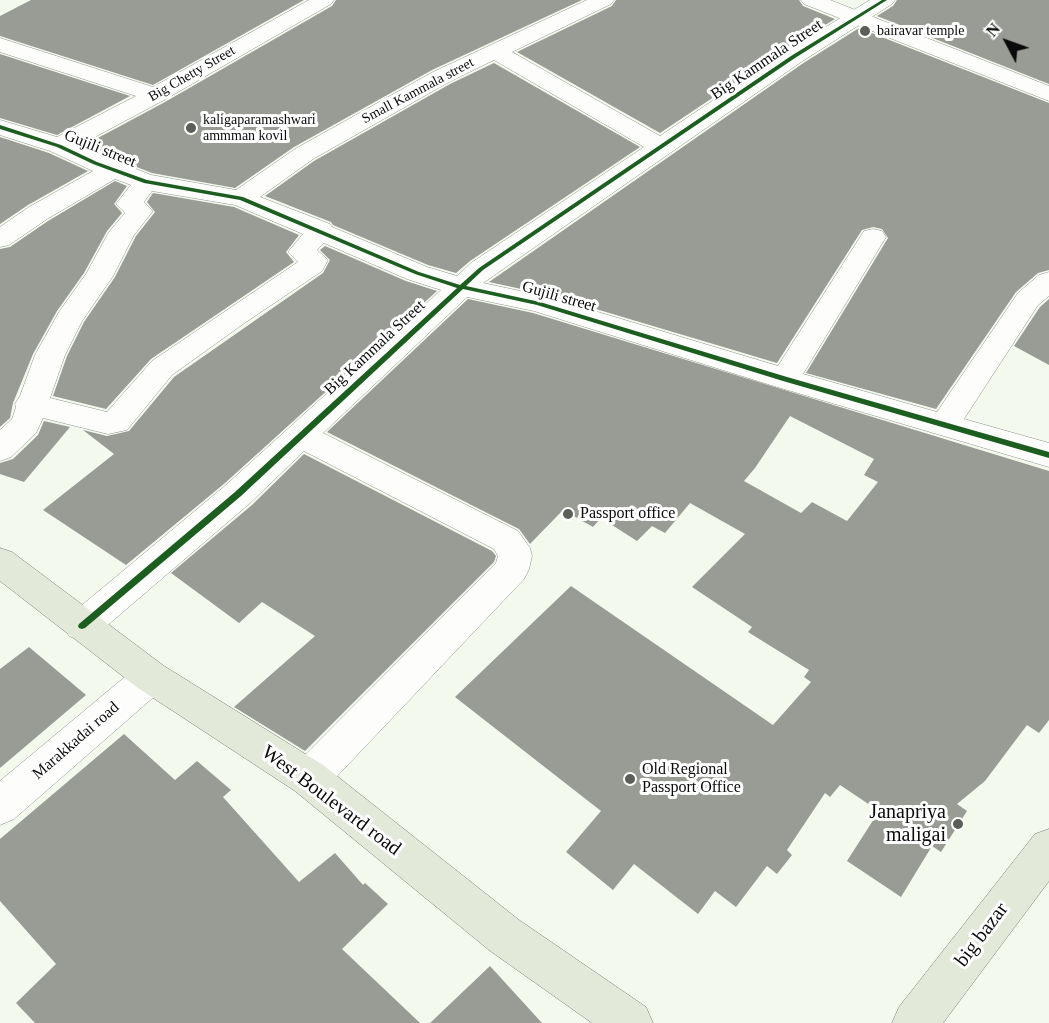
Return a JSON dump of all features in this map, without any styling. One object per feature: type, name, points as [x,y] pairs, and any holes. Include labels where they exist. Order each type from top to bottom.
[{"type":"main road","name":"West Boulevard road","points":[[0,562],[81,626],[151,677],[309,778],[504,935],[630,1023]]},
{"type":"main road","name":"big bazar","points":[[915,1023],[1049,848]]},
{"type":"street","name":"Big Chetty Street","points":[[59,146],[156,95],[324,0]]},
{"type":"street","name":"Small Kammala street","points":[[241,198],[304,154],[441,77],[604,0]]},
{"type":"street","points":[[811,0],[1049,94]]},
{"type":"street","name":"Big Kammala Street","points":[[81,626],[238,494],[481,269],[793,57],[885,0]]},
{"type":"street","points":[[0,45],[156,95]]},
{"type":"street","points":[[494,51],[662,147]]},
{"type":"street","name":"Gujili street","points":[[0,127],[59,146],[112,170],[146,182],[241,198],[321,230],[417,273],[461,286],[538,303],[785,379],[1049,455]]},
{"type":"street","points":[[0,239],[38,213],[112,170]]},
{"type":"street","points":[[0,449],[25,425],[30,404],[50,355],[69,318],[99,276],[122,232],[140,211],[129,204],[146,182]]},
{"type":"street","points":[[30,404],[108,423],[116,422],[162,368],[233,317],[312,265],[314,260],[301,252],[321,230]]},
{"type":"street","points":[[785,379],[873,237]]},
{"type":"street","points":[[944,426],[1028,299],[1049,281]]},
{"type":"street","points":[[301,436],[506,540],[513,548],[515,556],[512,569],[309,778]]},
{"type":"street","name":"Marakkadai road","points":[[0,806],[151,677]]},
{"type":"building","points":[[31,0],[304,0],[153,85],[0,36],[0,16]]},
{"type":"building","points":[[336,0],[582,0],[432,70],[294,147],[235,188],[152,173],[83,146],[165,102],[332,6]]},
{"type":"building","points":[[616,0],[799,0],[803,6],[835,19],[784,50],[660,133],[517,52],[612,6]]},
{"type":"building","points":[[897,0],[1049,0],[1049,84],[877,16],[893,6]]},
{"type":"building","points":[[859,28],[1049,103],[1049,270],[1038,273],[1016,292],[936,409],[806,373],[888,238],[882,229],[873,227],[862,230],[777,363],[549,295],[489,282],[802,64]]},
{"type":"building","points":[[0,54],[130,96],[57,135],[0,118]]},
{"type":"building","points":[[494,63],[640,147],[470,261],[456,273],[428,265],[265,196],[314,161],[450,84]]},
{"type":"building","points":[[0,137],[49,153],[88,171],[28,205],[0,224]]},
{"type":"building","points":[[115,181],[127,186],[114,204],[122,213],[107,231],[84,273],[57,311],[33,354],[13,403],[10,418],[0,427],[0,249],[10,247]]},
{"type":"building","points":[[153,193],[234,207],[299,235],[286,252],[294,262],[151,359],[106,409],[53,396],[67,356],[84,322],[115,277],[136,236],[155,212],[147,202]]},
{"type":"building","points":[[325,246],[406,281],[437,291],[225,483],[126,565],[43,510],[114,454],[83,430],[107,436],[129,431],[174,377],[323,273],[330,260],[320,250]]},
{"type":"building","points":[[468,299],[533,313],[1049,471],[1049,720],[1039,733],[1027,725],[985,781],[957,804],[967,811],[941,852],[932,846],[901,897],[847,861],[879,811],[840,785],[830,797],[825,793],[787,850],[792,855],[777,874],[767,866],[736,907],[715,891],[698,914],[634,864],[613,890],[566,852],[601,811],[455,697],[571,586],[773,725],[811,682],[804,677],[809,670],[748,632],[752,627],[692,587],[745,534],[690,503],[665,533],[652,526],[637,541],[601,518],[593,527],[563,510],[530,544],[519,529],[327,432]],"holes":[[[790,416],[874,459],[864,475],[878,482],[847,521],[812,502],[801,513],[744,481]]]},
{"type":"building","points":[[1049,299],[1049,365],[1014,346],[1040,307]]},
{"type":"building","points":[[44,421],[70,427],[24,482],[0,474],[0,463],[13,459],[38,435]]},
{"type":"building","points":[[304,454],[492,551],[496,556],[494,562],[305,751],[234,707],[315,636],[262,602],[239,623],[171,573],[252,505]]},
{"type":"building","points":[[29,647],[86,695],[0,768],[0,669]]},
{"type":"building","points":[[124,734],[175,780],[197,761],[231,790],[223,797],[299,882],[335,853],[363,885],[365,883],[388,904],[342,949],[420,1023],[35,1023],[16,1003],[56,964],[0,901],[0,839]]},
{"type":"building","points":[[490,966],[542,1023],[430,1023]]},
{"type":"cycle path","points":[[82,626],[238,494],[481,269],[793,57],[885,0]]},
{"type":"cycle path","points":[[0,127],[59,146],[95,163],[146,182],[241,198],[417,273],[461,287],[538,303],[785,379],[1049,455]]},
{"type":"place","name":"bairavar temple","points":[[865,31]]},
{"type":"place","name":"kaligaparamashwari ammman kovil","points":[[191,128]]},
{"type":"place","name":"Passport office","points":[[568,514]]},
{"type":"place","name":"Old Regional Passport Office","points":[[630,779]]},
{"type":"place","name":"Janapriya maligai","points":[[958,824]]}]
